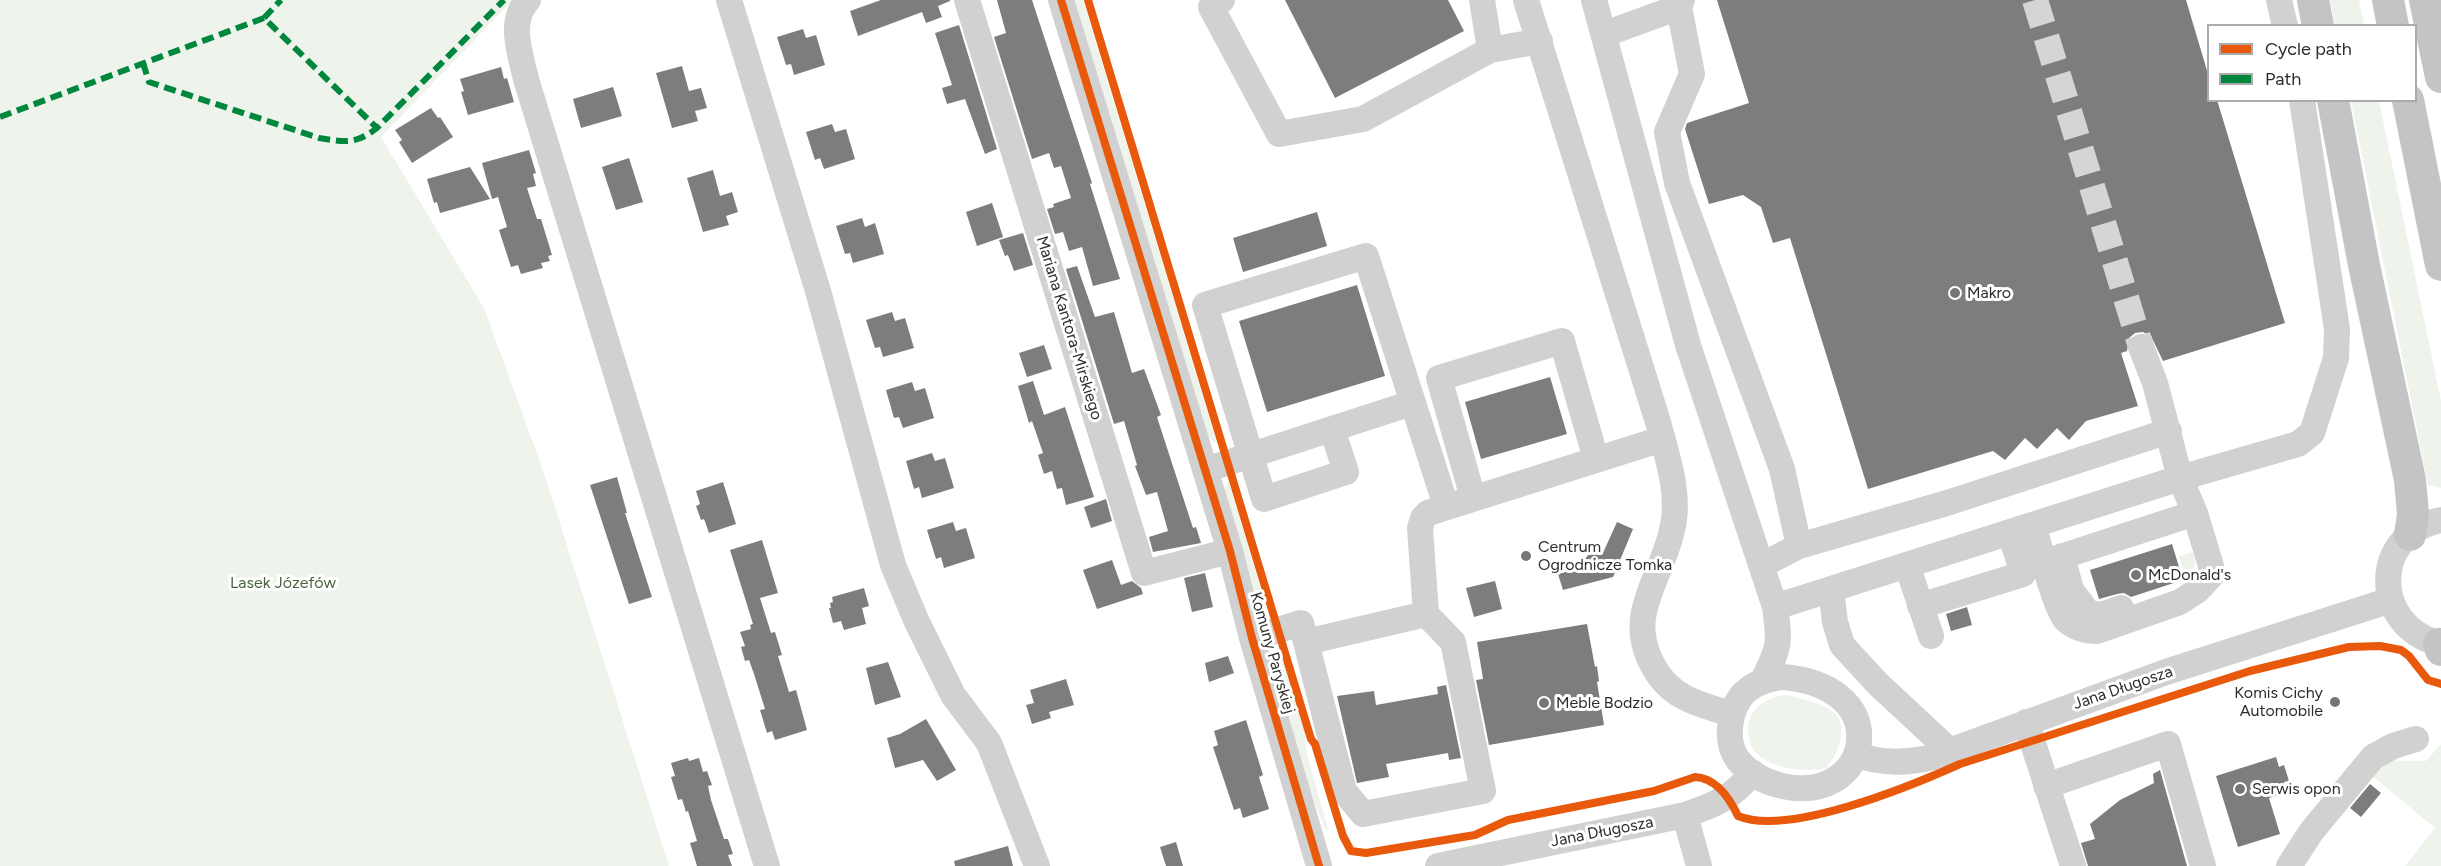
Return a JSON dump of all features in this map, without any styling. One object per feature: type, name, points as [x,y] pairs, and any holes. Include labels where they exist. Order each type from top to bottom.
[{"type":"main road","points":[[2313,0],[2318,24]]},
{"type":"main road","points":[[2388,0],[2393,24]]},
{"type":"main road","points":[[2425,0],[2441,77]]},
{"type":"main road","points":[[2334,102],[2364,265],[2410,480],[2413,514],[2428,526]]},
{"type":"main road","points":[[2409,102],[2441,265]]},
{"type":"street","points":[[528,0],[519,9],[516,39],[526,79],[767,866]]},
{"type":"street","points":[[729,0],[818,291],[893,565],[916,620],[953,695],[989,743],[1036,866]]},
{"type":"street","name":"Mariana Kantora-Mirskiego","points":[[967,0],[1144,573],[1230,551]]},
{"type":"street","name":"Komuny Paryskiej","points":[[1061,0],[1230,551],[1252,638],[1319,866]]},
{"type":"street","points":[[1222,0],[1211,7],[1279,134],[1363,119],[1490,50],[1540,41]]},
{"type":"street","points":[[1482,0],[1490,50]]},
{"type":"street","points":[[1526,0],[1662,439],[1672,479],[1673,529],[1644,612],[1642,640],[1648,658],[1661,677],[1683,697],[1731,714]]},
{"type":"street","points":[[1594,0],[1688,345],[1775,607],[1779,639],[1774,659],[1763,680]]},
{"type":"street","points":[[2279,0],[2285,24]]},
{"type":"street","points":[[1605,34],[1680,3],[1692,74],[1667,132],[1677,183],[1782,469],[1799,546]]},
{"type":"street","points":[[1775,607],[2180,478],[2298,444],[2312,433],[2336,358],[2337,329],[2302,102]]},
{"type":"street","points":[[1332,429],[1346,472],[1264,499],[1205,305],[1366,256],[1446,506]]},
{"type":"street","points":[[1473,498],[1439,378],[1562,341],[1596,459]]},
{"type":"street","points":[[2021,529],[2053,559],[2061,612],[2071,624],[2088,631],[2097,631],[2180,602],[2198,590],[2211,576],[2211,566],[2195,513],[2180,478],[2169,431],[2141,347]]},
{"type":"street","points":[[1205,470],[1412,403]]},
{"type":"street","points":[[1762,565],[1799,546],[1947,503],[2169,431]]},
{"type":"street","points":[[1252,638],[1301,623],[1344,791],[1363,814],[1484,791],[1453,642],[1426,614],[1420,528],[1428,513],[1446,506],[1662,439]]},
{"type":"street","points":[[2053,559],[2195,513]]},
{"type":"street","points":[[2428,526],[2399,546],[2390,566],[2391,600],[2406,626],[2440,646]]},
{"type":"street","points":[[1920,606],[2023,574],[2021,529]]},
{"type":"street","points":[[1907,565],[1931,636]]},
{"type":"street","points":[[1831,590],[1835,622],[1842,645],[1878,684],[1950,750]]},
{"type":"street","name":"Jana Długosza","points":[[1857,753],[1882,762],[1917,761],[2166,672],[2391,600]]},
{"type":"street","points":[[1306,642],[1426,614]]},
{"type":"street","points":[[1779,639],[1812,681],[1845,702],[1854,715],[1861,732],[1857,753],[1844,774],[1823,787],[1796,789],[1766,780],[1738,760],[1732,747],[1731,714],[1745,692],[1763,680],[1783,677],[1812,681]]},
{"type":"street","points":[[2026,723],[2073,866]]},
{"type":"street","points":[[2289,866],[2311,832],[2373,757],[2392,746],[2416,739]]},
{"type":"street","points":[[2046,786],[2168,744],[2203,866]]},
{"type":"street","name":"Jana Długosza","points":[[1438,866],[1500,859],[1684,815],[1712,806],[1729,796],[1743,785],[1752,772]]},
{"type":"street","points":[[1684,815],[1699,866]]},
{"type":"green space","name":"Lasek Józefów","points":[[0,0],[513,0],[381,137],[484,308],[543,470],[669,866],[0,866]]},
{"type":"green space","points":[[1074,0],[1083,0],[1217,444],[1207,436]]},
{"type":"green space","points":[[2330,0],[2359,0],[2364,24],[2335,24]]},
{"type":"green space","points":[[2351,102],[2379,102],[2441,401],[2441,488],[2428,485]]},
{"type":"green space","points":[[1228,480],[1268,614],[1255,603],[1224,492]]},
{"type":"green space","points":[[2193,552],[2195,564],[2186,578],[2179,556]]},
{"type":"green space","points":[[1278,645],[1304,727],[1307,754],[1328,830],[1309,791],[1274,662]]},
{"type":"green space","points":[[1787,695],[1824,706],[1839,719],[1842,735],[1840,744],[1826,768],[1807,770],[1787,768],[1768,761],[1752,748],[1748,727],[1749,719],[1764,702]]},
{"type":"green space","points":[[2441,744],[2441,866],[2405,866],[2435,828],[2370,774],[2387,761],[2426,761]]},
{"type":"building","points":[[881,0],[950,1],[938,6],[942,17],[926,23],[922,12],[858,36],[850,11]]},
{"type":"building","points":[[997,0],[1032,0],[1092,183],[1090,184],[1120,279],[1093,286],[1082,247],[1069,251],[1063,232],[1055,234],[1047,209],[1054,207],[1053,204],[1071,198],[1061,166],[1054,168],[1049,153],[1032,159],[994,37],[1006,33]]},
{"type":"building","points":[[1285,0],[1448,0],[1464,31],[1335,98]]},
{"type":"building","name":"Makro","points":[[1717,0],[2186,0],[2207,71],[2207,102],[2218,102],[2285,323],[2163,361],[2151,336],[2143,332],[2135,333],[2129,338],[2127,351],[2121,353],[2138,406],[2086,421],[2069,440],[2057,428],[2037,449],[2025,438],[2005,460],[1993,451],[1868,489],[1790,238],[1773,243],[1761,207],[1743,195],[1709,204],[1685,129],[1687,123],[1749,103]]},
{"type":"building","points":[[959,25],[997,149],[985,154],[965,99],[947,104],[942,88],[952,85],[935,33]]},
{"type":"building","points":[[803,29],[806,38],[816,35],[825,65],[794,75],[791,64],[786,65],[777,37]]},
{"type":"building","points":[[682,66],[689,91],[701,88],[707,108],[695,111],[698,121],[672,128],[656,73]]},
{"type":"building","points":[[501,67],[514,102],[468,115],[461,92],[464,91],[460,79]]},
{"type":"building","points":[[613,87],[622,116],[581,128],[573,99]]},
{"type":"building","points":[[431,108],[453,137],[412,163],[399,142],[402,140],[395,130]]},
{"type":"building","points":[[832,124],[835,132],[846,129],[855,159],[824,169],[820,158],[815,160],[806,132]]},
{"type":"building","points":[[529,150],[536,173],[533,174],[536,186],[527,188],[537,219],[541,219],[552,255],[548,256],[550,261],[541,263],[543,268],[521,274],[518,265],[511,267],[499,230],[507,227],[498,197],[492,199],[482,163]]},
{"type":"building","points":[[629,158],[643,202],[616,210],[602,167]]},
{"type":"building","points":[[470,167],[490,199],[440,213],[437,202],[434,203],[427,179]]},
{"type":"building","points":[[713,170],[720,196],[732,192],[738,212],[726,216],[729,225],[703,232],[687,178]]},
{"type":"building","points":[[992,203],[1003,237],[977,246],[966,212]]},
{"type":"building","points":[[1317,212],[1327,246],[1243,272],[1233,238]]},
{"type":"building","points":[[862,218],[865,227],[875,223],[884,254],[853,263],[850,253],[845,254],[836,226]]},
{"type":"building","points":[[1023,233],[1033,265],[1014,271],[999,240]]},
{"type":"building","points":[[1077,266],[1095,317],[1114,312],[1132,373],[1144,369],[1161,415],[1157,417],[1193,528],[1196,527],[1201,543],[1153,552],[1149,537],[1168,531],[1157,492],[1146,495],[1135,466],[1137,465],[1124,421],[1114,424],[1066,269]]},
{"type":"building","points":[[1357,285],[1385,376],[1267,412],[1239,321]]},
{"type":"building","points":[[892,312],[895,321],[905,318],[914,348],[883,357],[880,347],[875,348],[866,320]]},
{"type":"building","points":[[1044,345],[1052,369],[1027,377],[1019,353]]},
{"type":"building","points":[[1550,377],[1567,434],[1481,459],[1465,402]]},
{"type":"building","points":[[1033,381],[1044,415],[1065,407],[1094,497],[1066,505],[1062,488],[1057,489],[1052,471],[1044,474],[1038,455],[1043,453],[1032,421],[1029,423],[1018,386]]},
{"type":"building","points":[[912,382],[915,391],[925,388],[934,418],[903,428],[899,417],[894,418],[886,390]]},
{"type":"building","points":[[932,453],[935,461],[945,458],[954,488],[922,498],[919,487],[914,489],[906,461]]},
{"type":"building","points":[[617,477],[627,513],[625,513],[652,597],[629,604],[590,485]]},
{"type":"building","points":[[723,482],[736,524],[709,533],[696,506],[700,504],[696,491]]},
{"type":"building","points":[[1106,499],[1112,521],[1091,528],[1084,507]]},
{"type":"building","points":[[953,522],[956,531],[966,528],[975,558],[944,568],[941,557],[936,559],[927,530]]},
{"type":"building","points":[[1617,522],[1633,529],[1613,577],[1563,590],[1558,574],[1575,569],[1595,548],[1602,555]]},
{"type":"building","points":[[762,540],[778,593],[760,598],[771,633],[775,632],[782,655],[778,656],[789,692],[796,690],[807,730],[775,740],[772,731],[767,733],[760,710],[765,709],[749,660],[745,661],[741,647],[745,646],[740,632],[751,629],[750,625],[753,624],[730,550]]},
{"type":"building","name":"McDonald's","points":[[2172,544],[2183,580],[2131,597],[2124,593],[2099,599],[2090,570]]},
{"type":"building","points":[[1112,560],[1121,585],[1132,581],[1141,588],[1143,594],[1097,609],[1083,570]]},
{"type":"building","points":[[1205,573],[1213,607],[1192,612],[1184,578]]},
{"type":"building","points":[[1495,581],[1502,609],[1474,617],[1466,588]]},
{"type":"building","points":[[864,588],[869,606],[862,608],[866,624],[844,630],[841,621],[833,623],[829,608],[831,608],[830,603],[833,602],[832,597]]},
{"type":"building","points":[[1967,607],[1972,625],[1951,631],[1946,614]]},
{"type":"building","name":"Meble Bodzio","points":[[1587,624],[1595,667],[1597,666],[1599,681],[1597,682],[1604,725],[1489,745],[1476,680],[1483,679],[1477,642]]},
{"type":"building","points":[[1228,656],[1234,673],[1209,682],[1205,663]]},
{"type":"building","points":[[888,662],[901,697],[875,705],[866,668]]},
{"type":"building","points":[[1066,679],[1074,705],[1049,712],[1051,718],[1032,724],[1026,705],[1034,703],[1030,690]]},
{"type":"building","points":[[1446,685],[1461,758],[1449,760],[1448,753],[1386,764],[1389,777],[1357,783],[1337,696],[1374,691],[1376,705],[1438,694],[1437,687]]},
{"type":"building","points":[[926,719],[956,770],[937,781],[923,760],[895,768],[887,738],[900,734]]},
{"type":"building","points":[[1246,720],[1263,775],[1259,777],[1269,809],[1243,818],[1240,808],[1234,810],[1213,747],[1218,745],[1214,731]]},
{"type":"building","points":[[2276,757],[2279,767],[2284,765],[2289,781],[2284,782],[2287,793],[2269,798],[2280,834],[2238,847],[2216,776]]},
{"type":"building","points":[[688,758],[689,761],[699,758],[703,772],[707,771],[712,785],[708,786],[711,800],[724,839],[728,839],[733,854],[728,855],[732,866],[697,866],[690,843],[697,841],[688,811],[686,812],[682,799],[678,800],[671,777],[675,776],[671,763]]},
{"type":"building","points":[[2160,770],[2187,866],[2088,866],[2081,843],[2095,839],[2090,824],[2120,800],[2154,783],[2153,774]]},
{"type":"building","points":[[2370,784],[2381,793],[2361,817],[2350,808]]},
{"type":"building","points":[[1176,842],[1183,866],[1166,866],[1160,847]]},
{"type":"building","points":[[1008,846],[1013,866],[955,866],[954,861]]},
{"type":"tunnel","points":[[2035,0],[2141,347]]},
{"type":"marked path","points":[[264,18],[281,0]]},
{"type":"marked path","points":[[143,63],[149,82],[319,138],[336,141],[356,140],[377,128],[504,0]]},
{"type":"marked path","points":[[0,117],[264,18],[377,128]]},
{"type":"cycle path","points":[[1061,0],[1230,551],[1252,638],[1319,866]]},
{"type":"cycle path","points":[[1088,0],[1311,739],[1315,744],[1343,836],[1351,851],[1366,853],[1475,835],[1508,820],[1654,791],[1695,777],[1710,781],[1722,790],[1738,816],[1760,821],[1787,820],[1817,815],[1881,796],[1960,764],[2250,671],[2349,647],[2380,646],[2401,650],[2409,656],[2428,680],[2441,684]]},
{"type":"place","name":"Makro","points":[[1955,293]]},
{"type":"place","name":"Centrum Ogrodnicze Tomka","points":[[1526,556]]},
{"type":"place","name":"McDonald's","points":[[2136,575]]},
{"type":"place","name":"Komis Cichy Automobile","points":[[2335,702]]},
{"type":"place","name":"Meble Bodzio","points":[[1544,703]]},
{"type":"place","name":"Serwis opon","points":[[2240,789]]}]
